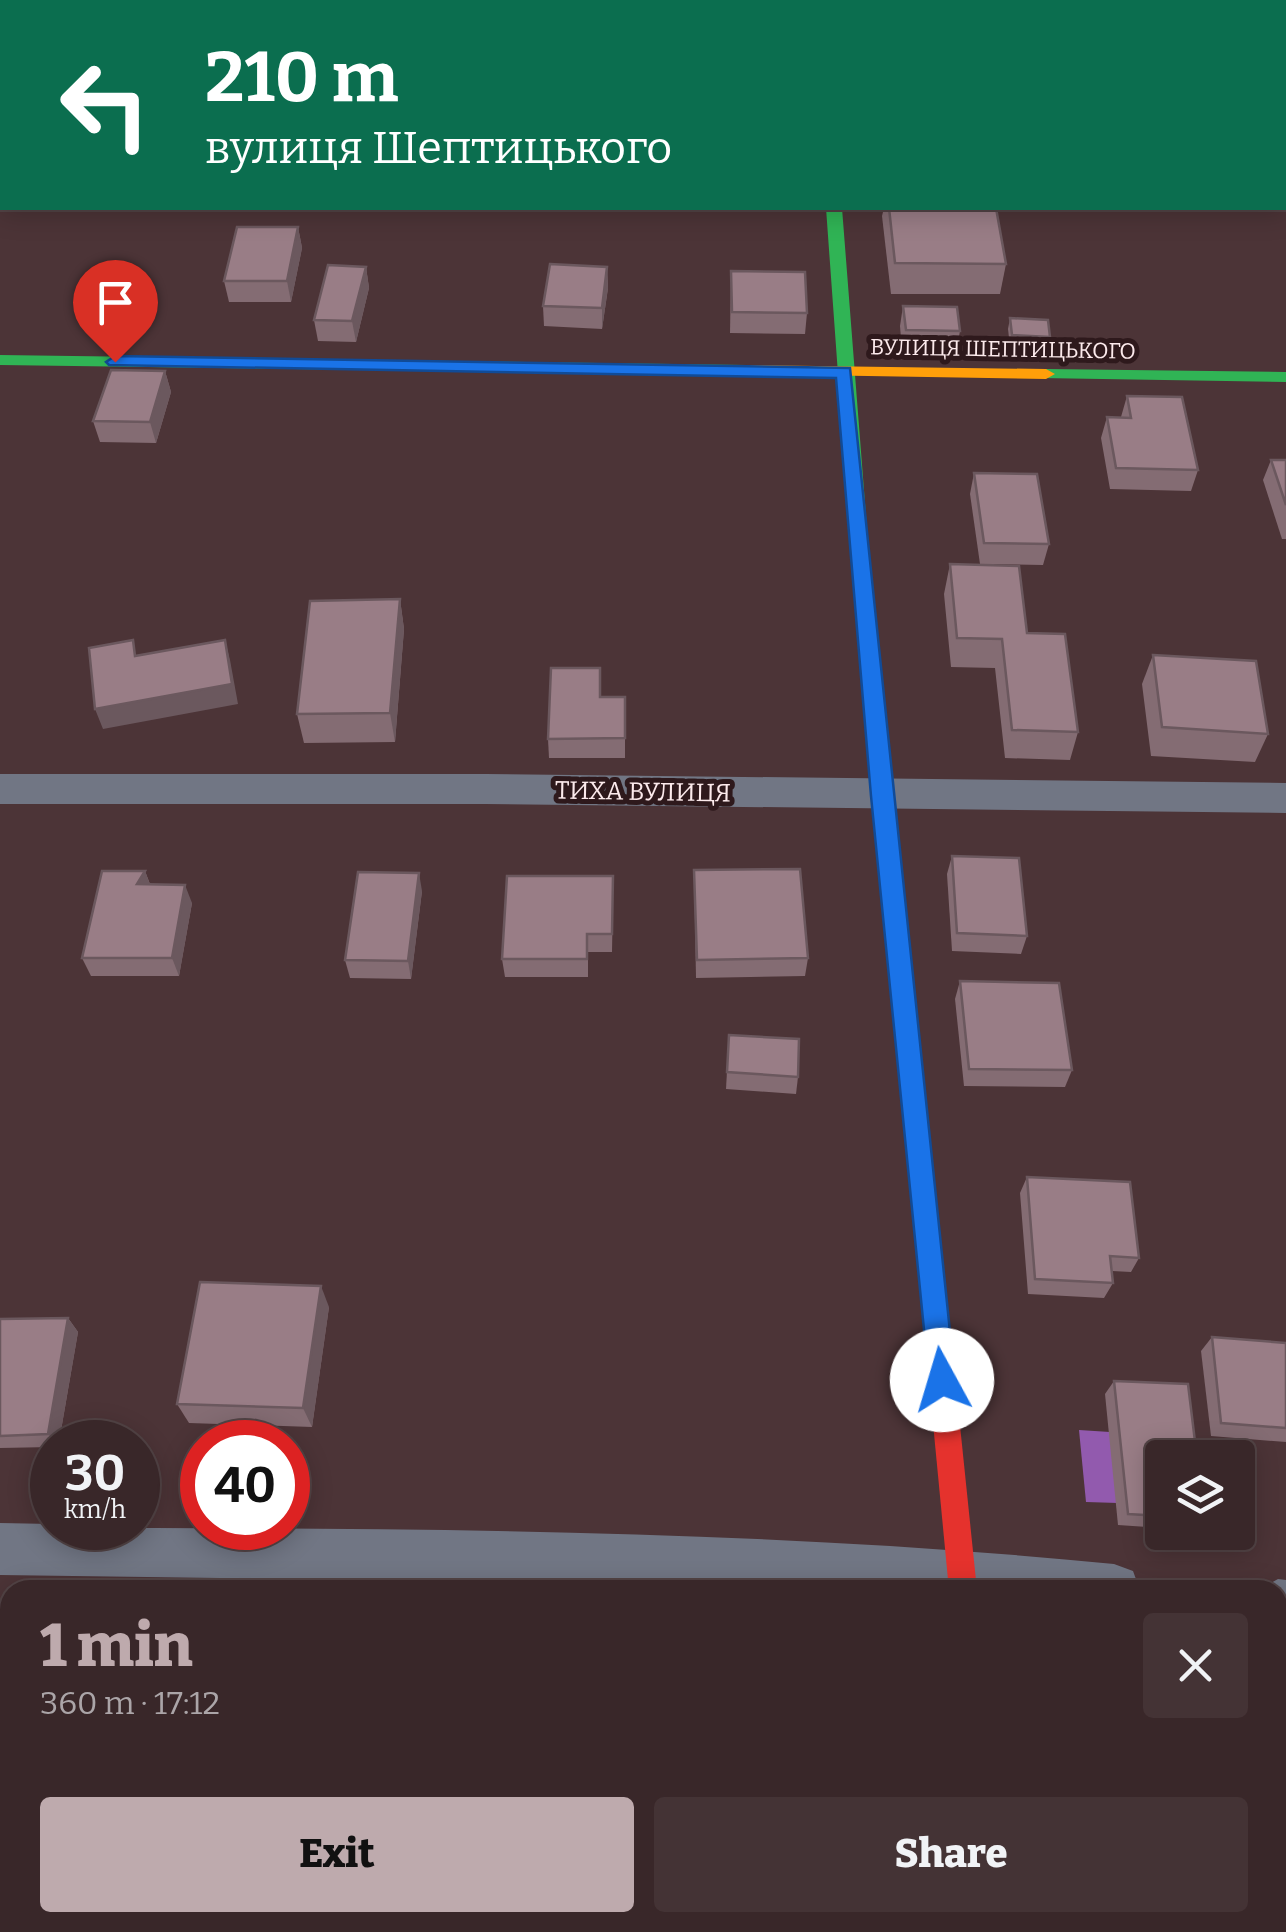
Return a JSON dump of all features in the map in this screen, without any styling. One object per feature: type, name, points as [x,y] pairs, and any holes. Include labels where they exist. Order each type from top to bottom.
[{"type":"street","points":[[834,210],[844,372],[882,796],[963,1580]]},
{"type":"street","name":"ВУЛИЦЯ ШЕПТИЦЬКОГО","points":[[0,360],[1286,377]]},
{"type":"street","name":"ТИХА ВУЛИЦЯ","points":[[0,789],[484,789],[1286,798]]},
{"type":"street","points":[[0,1549],[432,1555],[924,1580]]},
{"type":"shaded area","points":[[1079,1430],[1110,1432],[1118,1503],[1086,1502]]},
{"type":"building","points":[[889,210],[996,210],[1006,264],[895,263]]},
{"type":"building","points":[[237,227],[298,227],[287,281],[224,281]]},
{"type":"building","points":[[550,264],[607,267],[602,308],[543,306]]},
{"type":"building","points":[[328,265],[366,267],[352,321],[314,320]]},
{"type":"building","points":[[731,271],[805,272],[807,313],[732,312]]},
{"type":"building","points":[[903,306],[957,307],[960,331],[906,330]]},
{"type":"building","points":[[1010,318],[1048,320],[1050,337],[1012,335]]},
{"type":"building","points":[[111,370],[165,371],[150,422],[93,421]]},
{"type":"building","points":[[1127,396],[1182,397],[1198,470],[1116,468],[1107,417],[1131,418]]},
{"type":"building","points":[[1271,460],[1286,460],[1286,505]]},
{"type":"building","points":[[974,473],[1037,474],[1049,544],[984,543]]},
{"type":"building","points":[[950,564],[1019,566],[1027,633],[1065,634],[1078,732],[1012,730],[1002,639],[957,638]]},
{"type":"building","points":[[400,599],[390,713],[297,714],[310,601]]},
{"type":"building","points":[[133,640],[135,656],[225,640],[232,684],[95,709],[89,648]]},
{"type":"building","points":[[1153,655],[1256,661],[1268,734],[1162,727]]},
{"type":"building","points":[[551,668],[600,668],[600,697],[625,697],[625,738],[548,739]]},
{"type":"building","points":[[952,856],[1019,858],[1027,936],[957,933]]},
{"type":"building","points":[[800,869],[808,958],[697,960],[694,870]]},
{"type":"building","points":[[102,871],[145,871],[137,884],[185,885],[172,958],[82,958]]},
{"type":"building","points":[[358,872],[419,873],[408,961],[345,960]]},
{"type":"building","points":[[507,876],[613,876],[612,934],[587,934],[587,959],[502,959]]},
{"type":"building","points":[[960,981],[1059,983],[1072,1070],[969,1069]]},
{"type":"building","points":[[729,1035],[799,1039],[798,1077],[727,1072]]},
{"type":"building","points":[[1027,1177],[1130,1182],[1139,1258],[1110,1256],[1113,1283],[1035,1279]]},
{"type":"building","points":[[200,1282],[321,1286],[303,1408],[177,1404]]},
{"type":"building","points":[[68,1318],[50,1420],[30,1420],[30,1435],[0,1436],[0,1319]]},
{"type":"building","points":[[1212,1337],[1286,1343],[1286,1428],[1221,1423]]},
{"type":"building","points":[[1114,1381],[1188,1384],[1195,1440],[1145,1440],[1145,1515],[1128,1514]]},
{"type":"traffic: fast","points":[[834,210],[860,554],[909,1048]]},
{"type":"traffic: fast","points":[[0,360],[746,370]]},
{"type":"traffic: fast","points":[[1046,374],[1286,377]]},
{"type":"traffic: slow","points":[[746,370],[1046,374]]},
{"type":"traffic: jam","points":[[909,1048],[962,1580]]},
{"type":"route","points":[[115,362],[844,372],[882,796],[942,1380]]}]
